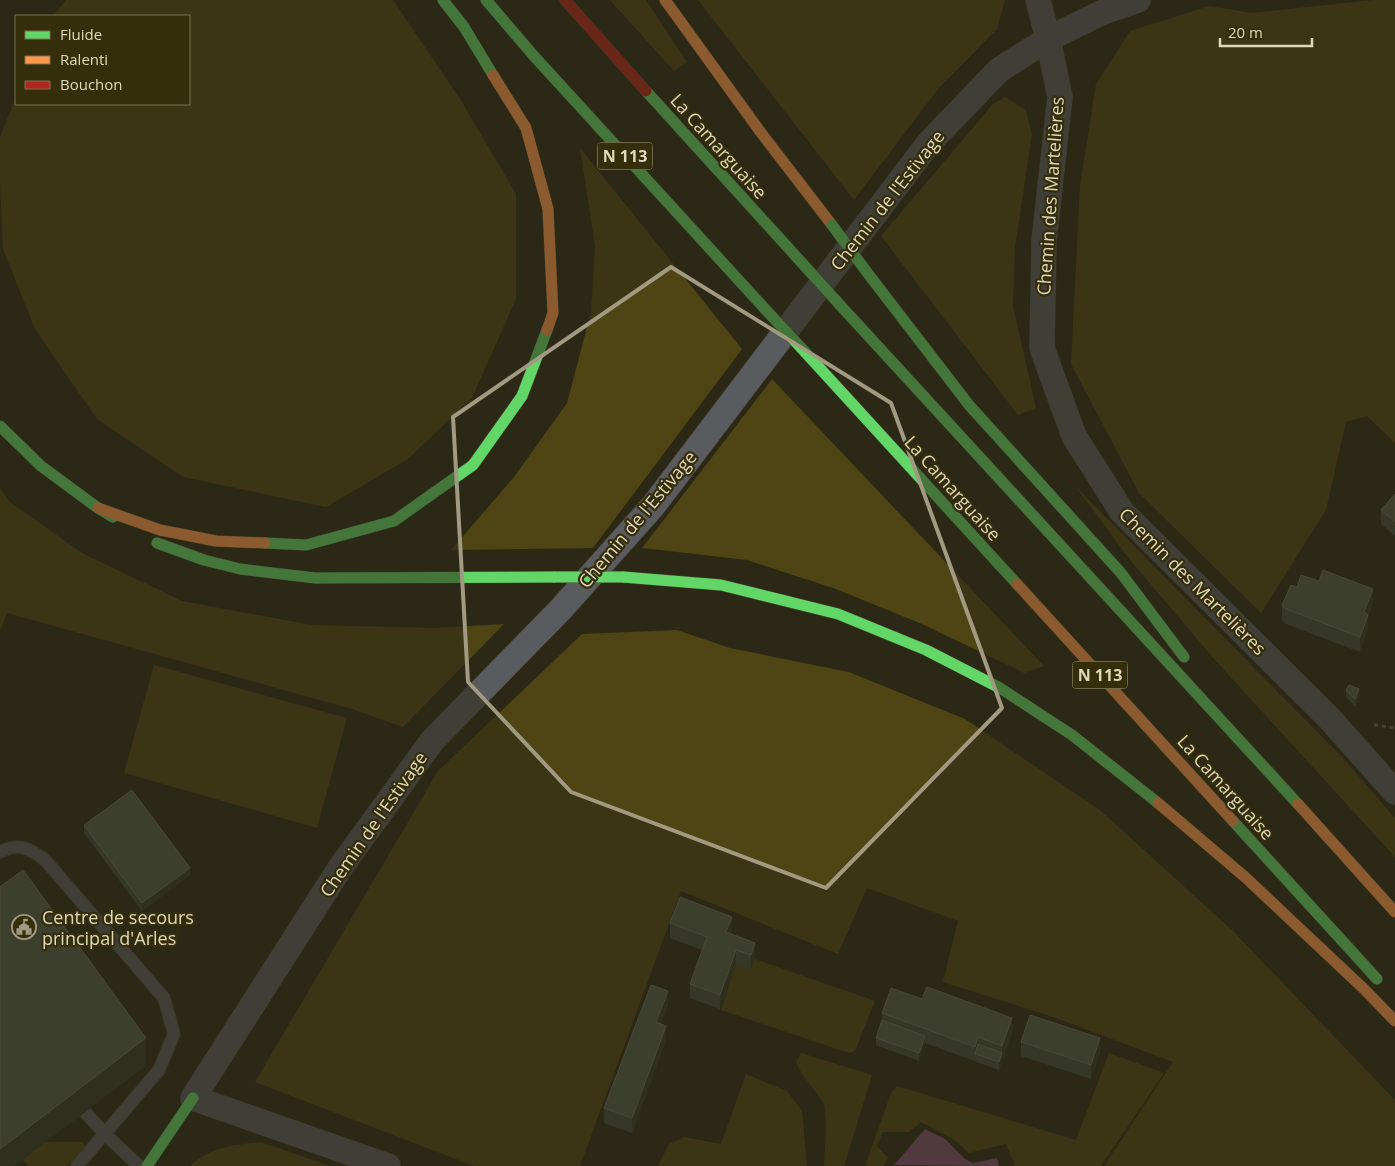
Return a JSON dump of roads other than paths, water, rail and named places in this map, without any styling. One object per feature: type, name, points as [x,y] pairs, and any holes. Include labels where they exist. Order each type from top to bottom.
[{"type":"main road","points":[[98,508],[160,530],[216,541],[306,545],[394,521],[473,465],[522,396],[553,313],[548,209],[526,128],[464,27],[443,0]]},
{"type":"main road","name":"La Camarguaise","points":[[486,0],[533,55],[1384,986]]},
{"type":"main road","name":"La Camarguaise","points":[[565,0],[644,90],[1282,786],[1395,912]]},
{"type":"main road","points":[[666,0],[756,127],[969,405],[1120,572],[1192,668]]},
{"type":"main road","points":[[0,426],[41,466],[98,508],[156,542],[204,560],[240,569],[315,578],[639,578],[721,585],[838,614],[926,650],[1000,688],[1072,735],[1141,789],[1238,870],[1364,989],[1395,1021]]},
{"type":"main road","points":[[1210,691],[1282,786]]},
{"type":"main road","points":[[146,1166],[193,1098]]},
{"type":"street","name":"Chemin des Martelières","points":[[1038,0],[1060,97],[1044,241],[1042,348],[1074,436],[1122,512],[1329,718],[1395,792]]},
{"type":"street","name":"Chemin de l'Estivage","points":[[193,1098],[340,868],[432,741],[560,609],[653,506],[928,144],[999,70],[1048,39],[1101,14],[1138,0]]},
{"type":"street","points":[[193,1098],[388,1166]]},
{"type":"lane","points":[[0,852],[10,847],[30,849],[46,861],[164,998],[174,1034],[159,1070],[76,1166]]},
{"type":"lane","points":[[85,1112],[139,1166]]},
{"type":"place","name":"Centre de secours principal d'Arles","points":[[24,927]]}]
